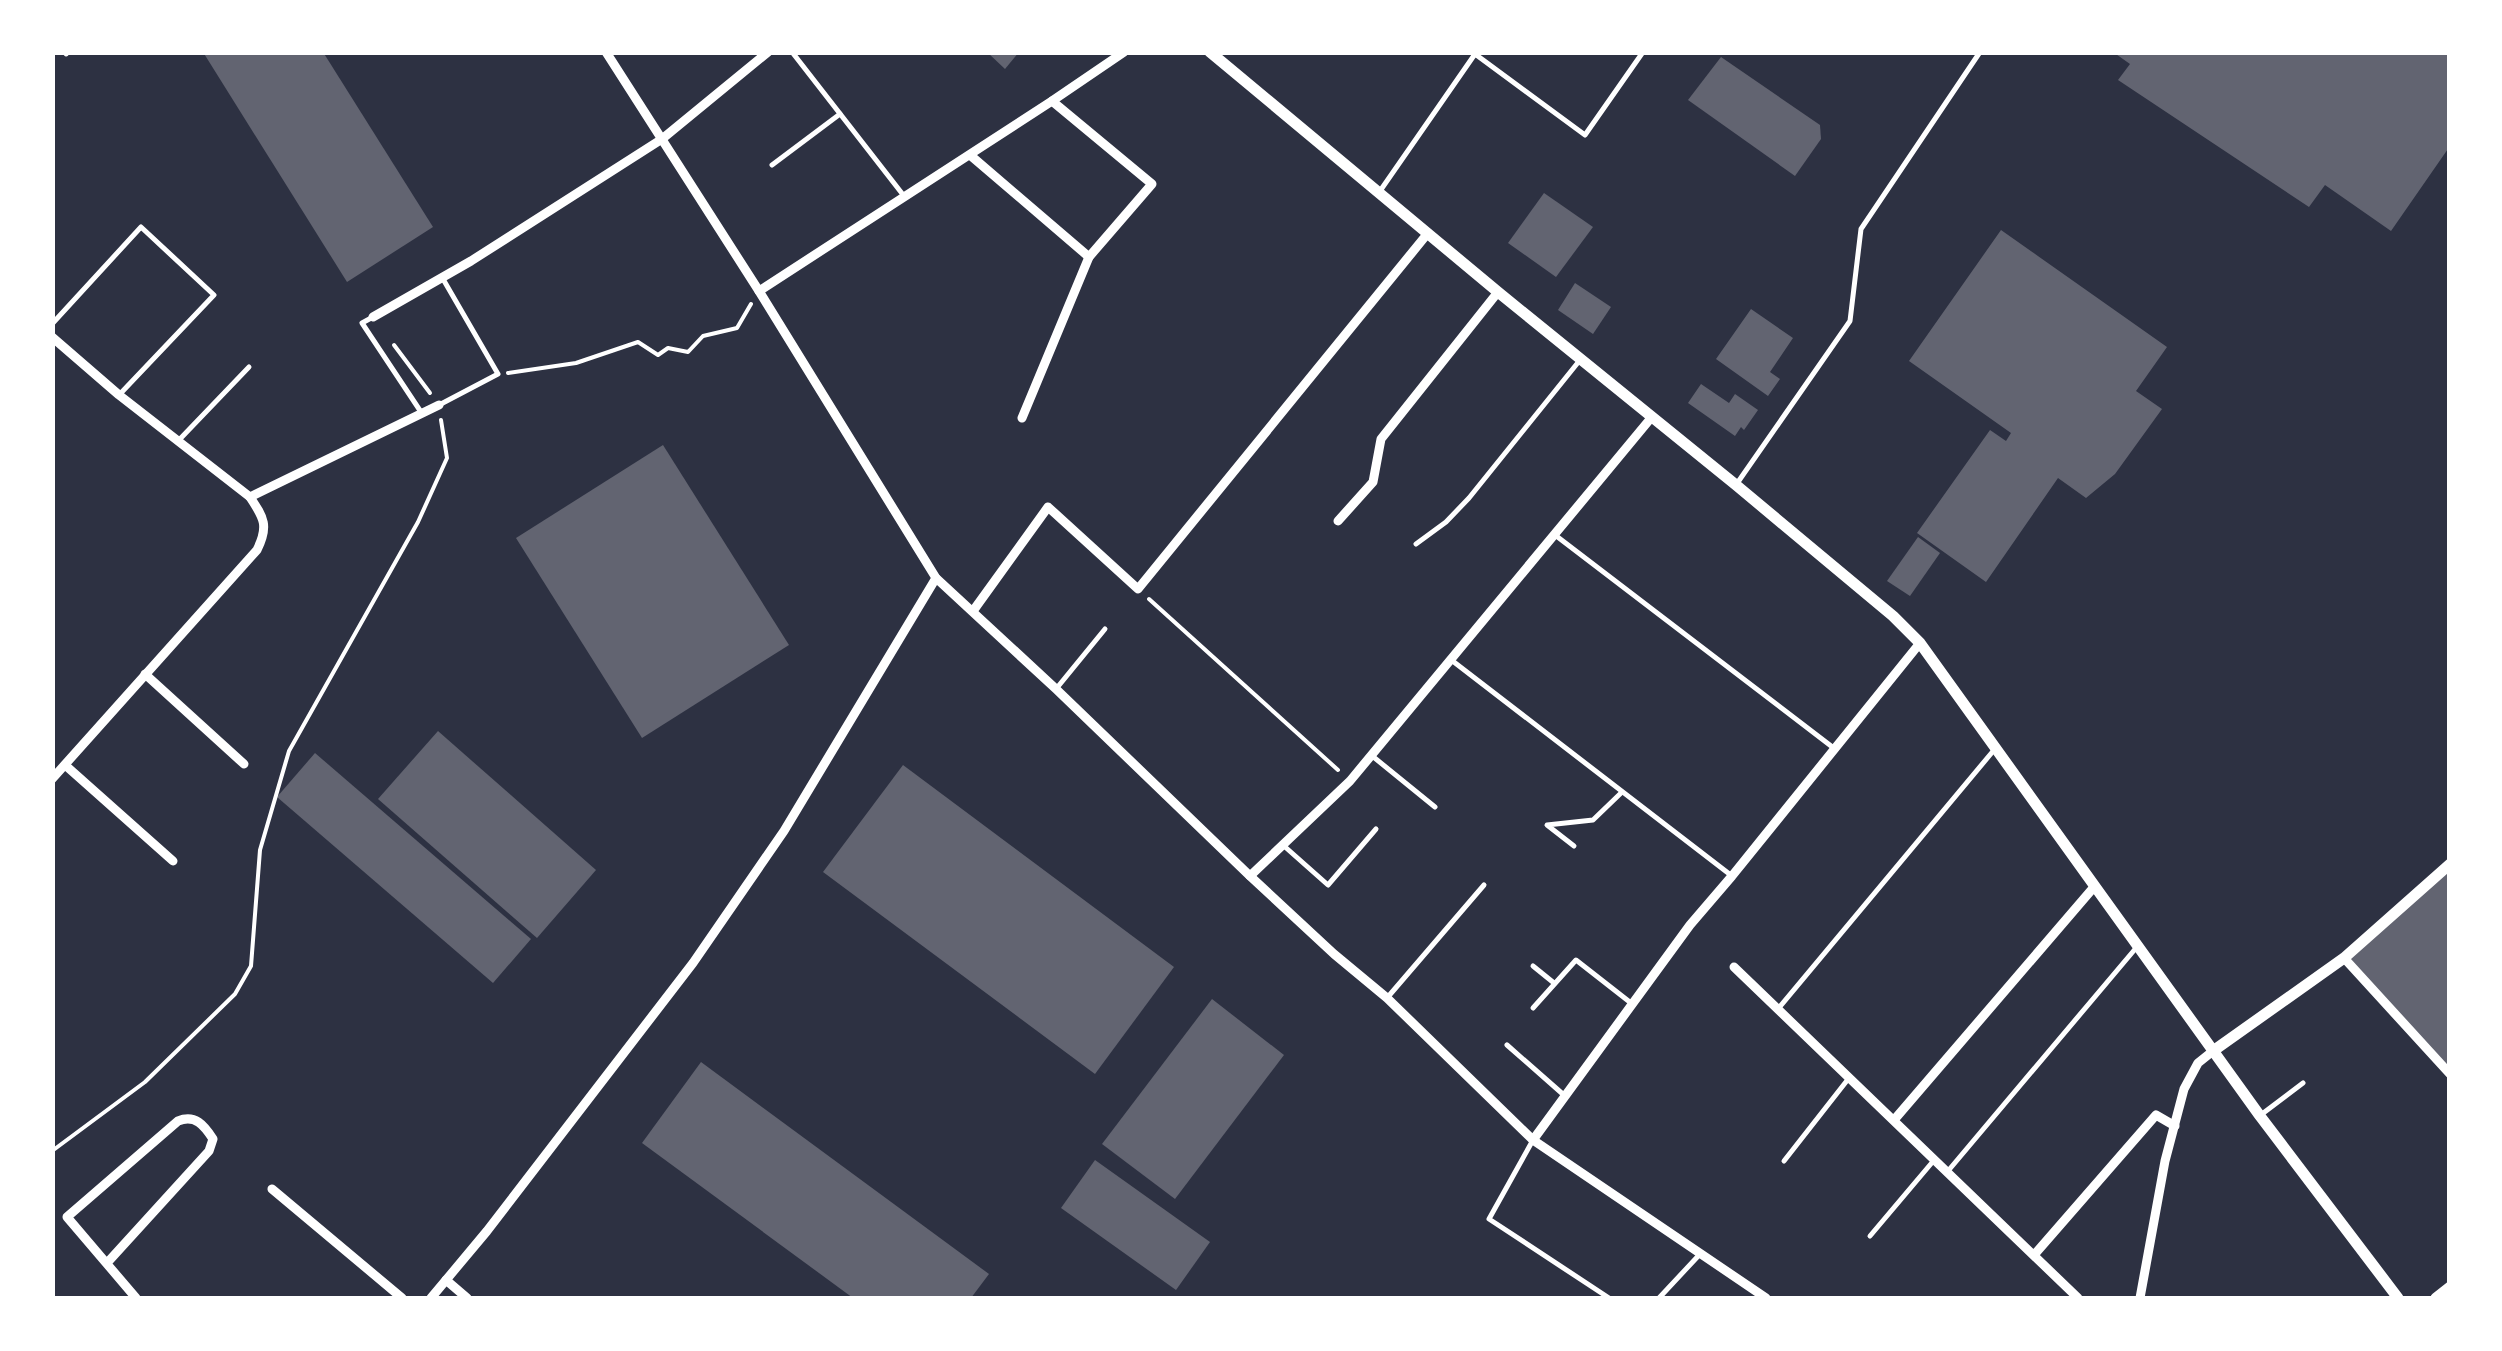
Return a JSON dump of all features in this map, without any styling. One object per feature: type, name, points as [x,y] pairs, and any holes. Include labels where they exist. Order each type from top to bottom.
[{"type":"street","points":[[606,52],[936,578],[1534,1140],[1766,1298]]},
{"type":"street","points":[[373,317],[662,139],[768,52]]},
{"type":"street","points":[[759,291],[1124,52]]},
{"type":"street","points":[[1210,52],[1580,360],[1736,484],[1920,643],[2260,1116],[2398,1298]]},
{"type":"street","points":[[1022,418],[1089,257],[1152,184],[1052,101]]},
{"type":"street","points":[[970,155],[1089,257]]},
{"type":"street","points":[[973,610],[1048,507],[1138,590],[1428,233]]},
{"type":"street","points":[[1338,521],[1373,482],[1380,439],[1498,292]]},
{"type":"street","points":[[52,337],[119,395],[250,497],[262,514],[265,534],[258,550],[52,778]]},
{"type":"street","points":[[250,497],[438,405]]},
{"type":"street","points":[[1250,876],[1350,781],[1651,418]]},
{"type":"street","points":[[431,1298],[693,963],[784,831],[936,578]]},
{"type":"street","points":[[1534,1140],[1690,924],[1920,643]]},
{"type":"street","points":[[146,674],[244,764]]},
{"type":"street","points":[[65,765],[173,860]]},
{"type":"street","points":[[2140,1298],[2165,1161],[2184,1089],[2198,1064],[2344,958],[2450,864]]},
{"type":"street","points":[[1894,1120],[2094,887]]},
{"type":"street","points":[[2344,958],[2450,1074]]},
{"type":"street","points":[[1734,967],[2078,1298]]},
{"type":"street","points":[[2034,1255],[2156,1115],[2175,1126]]},
{"type":"street","points":[[108,1263],[209,1150],[213,1138],[197,1120],[178,1121],[67,1218],[136,1298]]},
{"type":"street","points":[[272,1189],[402,1298]]},
{"type":"street","points":[[446,1280],[467,1298]]},
{"type":"street","points":[[2436,1298],[2450,1287]]},
{"type":"lane","points":[[792,52],[904,197]]},
{"type":"lane","points":[[1379,194],[1475,54],[1585,135],[1643,52]]},
{"type":"lane","points":[[1736,484],[1850,321],[1861,228],[1980,52]]},
{"type":"lane","points":[[772,165],[840,114]]},
{"type":"lane","points":[[52,324],[141,227],[214,295],[119,395]]},
{"type":"lane","points":[[438,405],[498,374],[442,278]]},
{"type":"lane","points":[[373,317],[362,323],[421,412]]},
{"type":"lane","points":[[1416,544],[1470,498],[1580,360]]},
{"type":"lane","points":[[179,440],[250,368]]},
{"type":"lane","points":[[1554,534],[1835,749]]},
{"type":"lane","points":[[1056,689],[1105,629]]},
{"type":"lane","points":[[1450,659],[1732,876]]},
{"type":"lane","points":[[1778,1010],[1994,749]]},
{"type":"lane","points":[[1371,755],[1435,806]]},
{"type":"lane","points":[[1574,846],[1548,825],[1593,820],[1621,793]]},
{"type":"lane","points":[[1283,845],[1328,884],[1376,829]]},
{"type":"lane","points":[[1387,998],[1484,885]]},
{"type":"lane","points":[[1948,1172],[2138,946]]},
{"type":"lane","points":[[1533,1008],[1576,960],[1633,1005]]},
{"type":"lane","points":[[1533,966],[1554,983]]},
{"type":"lane","points":[[1507,1045],[1565,1097]]},
{"type":"lane","points":[[1784,1162],[1850,1078]]},
{"type":"lane","points":[[2260,1116],[2303,1083]]},
{"type":"lane","points":[[1534,1140],[1489,1219],[1609,1298]]},
{"type":"lane","points":[[1870,1236],[1935,1159]]},
{"type":"lane","points":[[1659,1298],[1702,1253]]},
{"type":"lane","points":[[1593,1298],[1596,1290]]},
{"type":"path","points":[[498,374],[576,363],[638,342],[658,355],[668,348],[688,352],[703,336],[737,328],[759,291]]},
{"type":"path","points":[[52,1151],[144,1082],[235,994],[251,966],[260,850],[288,751],[418,522],[447,458],[438,405],[395,346]]},
{"type":"path","points":[[1138,590],[1350,781]]},
{"type":"building","points":[[203,52],[323,52],[433,227],[347,282]]},
{"type":"building","points":[[987,52],[1019,52],[1005,69]]},
{"type":"building","points":[[2113,52],[2450,52],[2450,146],[2391,231],[2325,185],[2309,207],[2118,80],[2130,64]]},
{"type":"building","points":[[1721,57],[1820,125],[1821,139],[1795,176],[1688,100]]},
{"type":"building","points":[[1544,193],[1593,227],[1556,277],[1508,243]]},
{"type":"building","points":[[2001,230],[2167,347],[2136,391],[2162,409],[2115,474],[2086,498],[2058,478],[1986,582],[1917,533],[1990,430],[2006,441],[2011,433],[1909,361]]},
{"type":"building","points":[[1575,283],[1611,307],[1593,334],[1558,310]]},
{"type":"building","points":[[1751,309],[1793,338],[1770,372],[1780,379],[1768,396],[1716,359]]},
{"type":"building","points":[[1701,384],[1729,403],[1735,394],[1758,410],[1744,430],[1741,427],[1735,436],[1688,403]]},
{"type":"building","points":[[663,445],[789,645],[642,738],[516,538]]},
{"type":"building","points":[[1918,537],[1940,553],[1910,596],[1887,581]]},
{"type":"building","points":[[438,731],[596,870],[537,938],[378,799]]},
{"type":"building","points":[[315,753],[531,939],[493,983],[277,797]]},
{"type":"building","points":[[903,765],[1174,967],[1095,1074],[823,872]]},
{"type":"building","points":[[2450,864],[2450,1074],[2344,958]]},
{"type":"building","points":[[1212,999],[1284,1055],[1175,1199],[1102,1144]]},
{"type":"building","points":[[701,1062],[989,1274],[971,1298],[853,1298],[642,1143]]},
{"type":"building","points":[[1095,1160],[1210,1242],[1176,1290],[1061,1208]]}]
